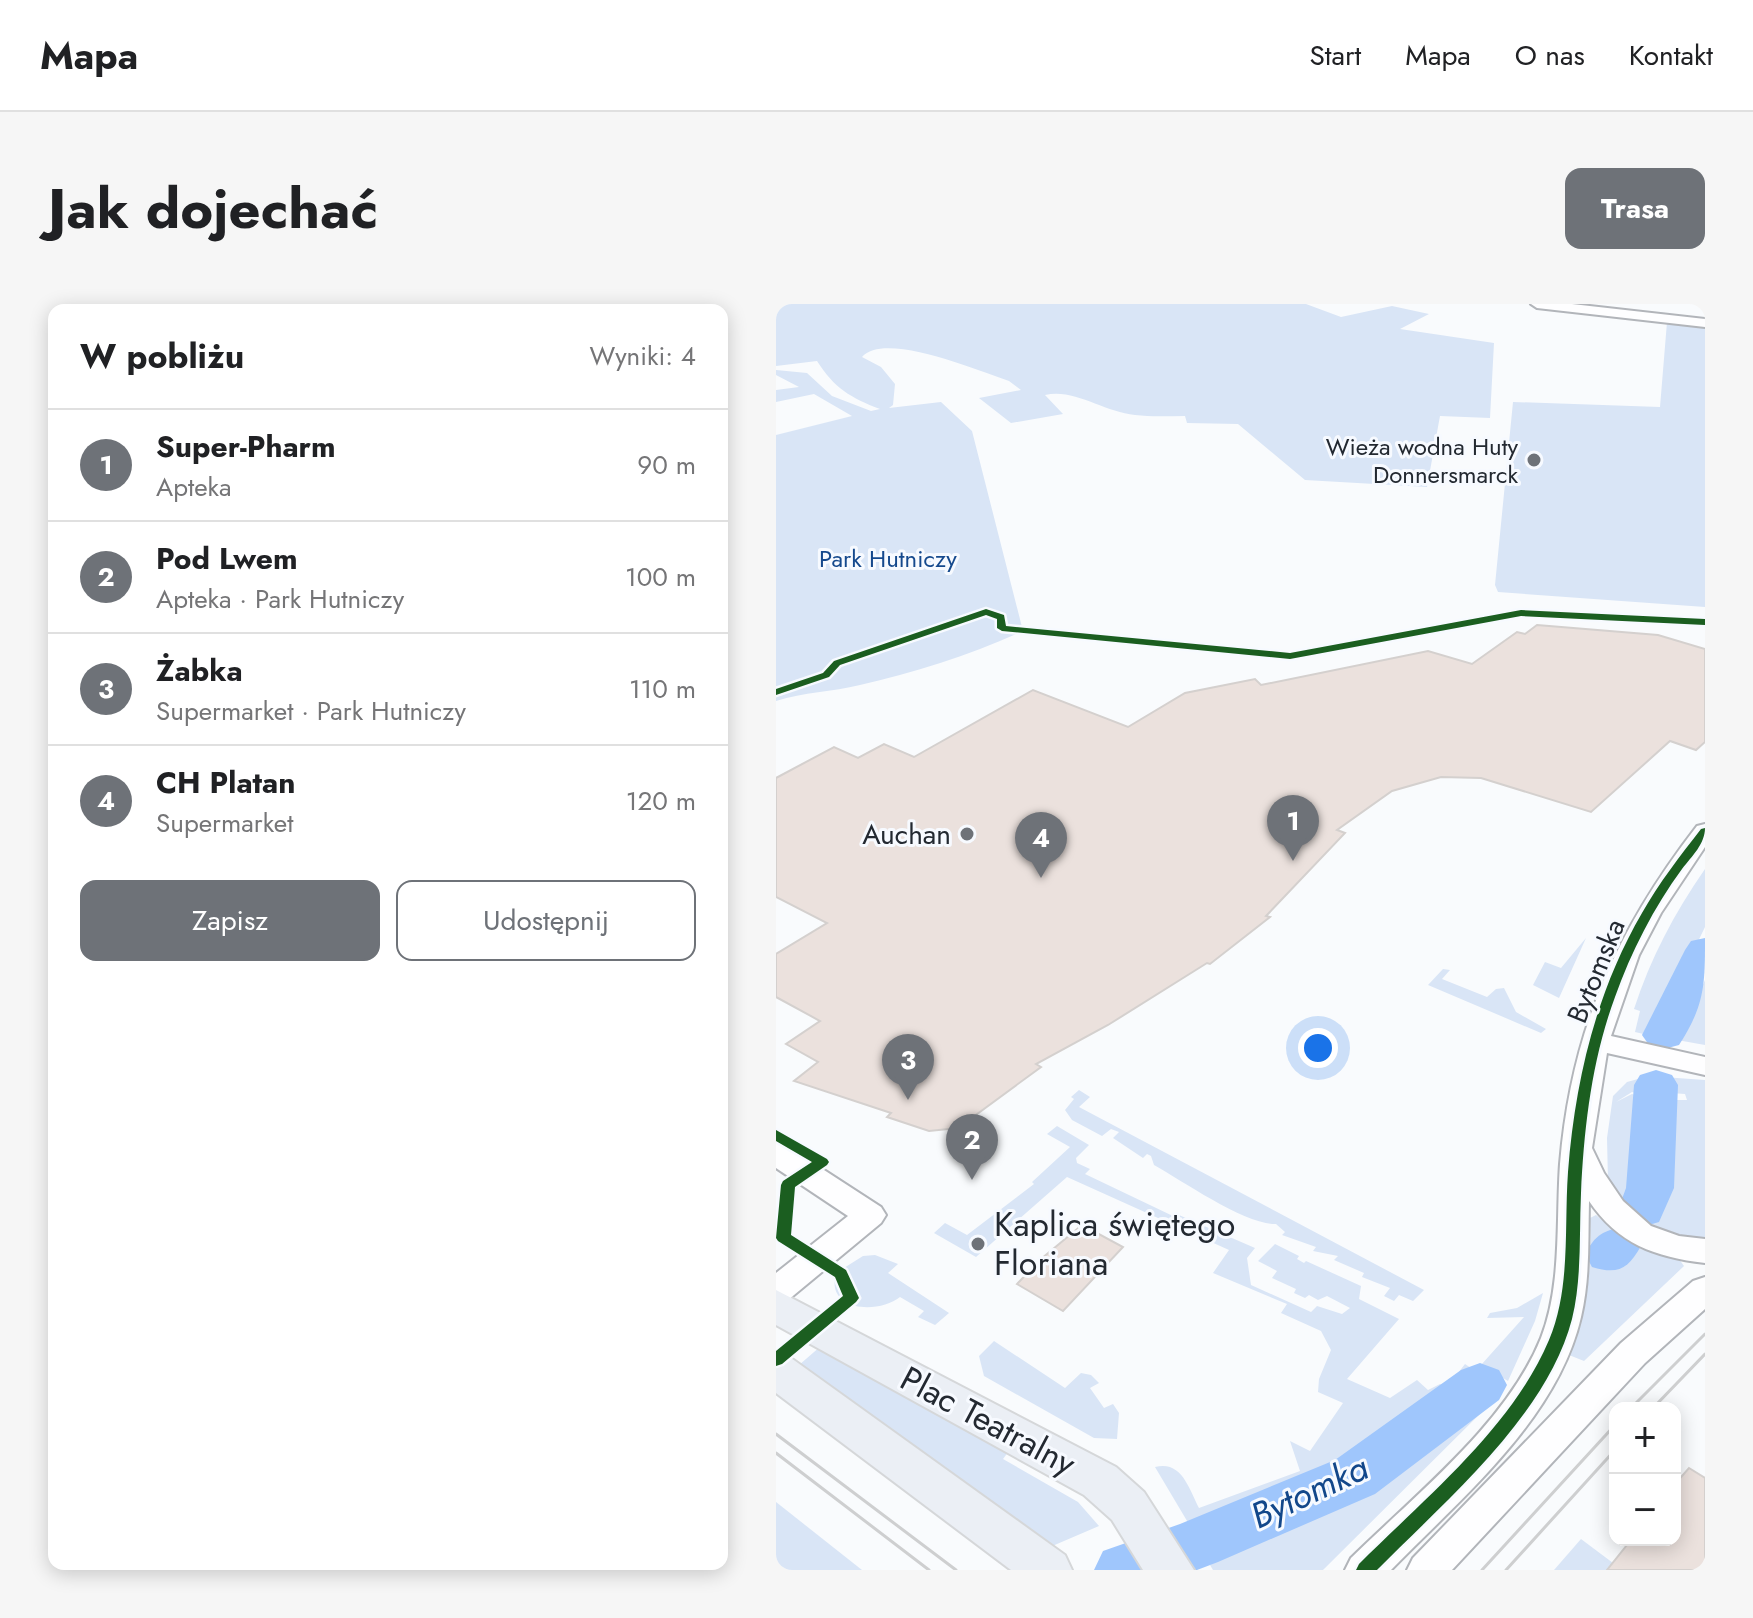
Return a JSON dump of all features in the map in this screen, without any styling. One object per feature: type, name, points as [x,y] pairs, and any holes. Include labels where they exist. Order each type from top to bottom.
[{"type":"main road","name":"Plac Teatralny","points":[[776,1306],[1100,1481],[1144,1526],[1170,1570]]},
{"type":"main road","points":[[776,1370],[1036,1562]]},
{"type":"street","points":[[1537,304],[1705,323]]},
{"type":"street","name":"Bytomska","points":[[1365,1570],[1504,1425],[1545,1366],[1558,1338],[1572,1280],[1577,1147],[1594,1041],[1619,964],[1641,921],[1705,831]]},
{"type":"street","name":"Bytomska","points":[[1594,1041],[1705,1066]]},
{"type":"street","points":[[1577,1147],[1605,1204],[1629,1229],[1668,1246],[1705,1251]]},
{"type":"street","points":[[776,1153],[870,1215],[776,1291]]},
{"type":"street","points":[[1427,1570],[1633,1353],[1705,1290]]},
{"type":"green space","name":"Park Hutniczy","points":[[776,304],[1306,304],[1341,317],[1392,306],[1429,314],[1400,329],[1494,343],[1490,418],[1440,416],[1427,487],[1305,480],[1238,424],[1187,423],[1185,416],[1135,415],[1078,397],[1056,394],[1045,395],[1063,414],[1011,423],[979,398],[1021,390],[1009,381],[932,356],[890,348],[874,350],[862,357],[881,367],[895,384],[893,405],[889,408],[941,402],[972,431],[1023,631],[964,655],[901,675],[776,701],[776,435],[852,416],[814,394],[776,402],[776,390],[799,387],[776,375],[776,370],[807,373],[832,396],[871,411],[880,409],[844,391],[817,361],[776,366]]},
{"type":"green space","points":[[1667,322],[1705,327],[1705,607],[1498,592],[1495,585],[1513,402],[1660,407]]},
{"type":"green space","points":[[1705,869],[1705,927],[1652,1036],[1635,1032],[1640,1011],[1634,1009],[1648,972],[1673,919]]},
{"type":"green space","points":[[1586,938],[1559,998],[1533,985],[1545,962],[1561,968]]},
{"type":"green space","points":[[1443,969],[1450,970],[1442,979],[1487,997],[1496,989],[1504,988],[1516,1012],[1546,1029],[1541,1033],[1428,985]]},
{"type":"green space","points":[[1705,980],[1705,1045],[1677,1040]]},
{"type":"green space","points":[[1649,1076],[1705,1080],[1705,1240],[1688,1240],[1637,1223],[1608,1182],[1607,1138],[1613,1096],[1627,1082]],"holes":[[[1641,1082],[1671,1088],[1671,1093],[1685,1094],[1687,1100],[1670,1100],[1660,1194],[1652,1214],[1631,1206],[1637,1184],[1640,1096],[1632,1094],[1616,1102],[1632,1092],[1639,1094]]]},
{"type":"green space","points":[[1079,1090],[1090,1097],[1079,1107],[1424,1290],[1413,1301],[1399,1295],[1394,1301],[1384,1296],[1390,1288],[1362,1277],[1364,1273],[1334,1260],[1338,1256],[1313,1251],[1316,1247],[1282,1235],[1285,1232],[1276,1224],[1248,1218],[1154,1165],[1151,1156],[1147,1154],[1143,1158],[1113,1138],[1119,1132],[1111,1129],[1102,1136],[1072,1120],[1065,1110],[1074,1099],[1071,1097]]},
{"type":"green space","points":[[1057,1126],[1089,1145],[1076,1158],[1077,1163],[1090,1169],[1085,1174],[1175,1217],[1179,1215],[1255,1248],[1247,1258],[1251,1285],[1311,1312],[1317,1306],[1342,1314],[1350,1308],[1327,1296],[1318,1300],[1309,1295],[1305,1298],[1294,1293],[1296,1289],[1272,1278],[1277,1271],[1258,1261],[1275,1244],[1299,1256],[1297,1259],[1304,1263],[1306,1261],[1361,1286],[1359,1299],[1399,1319],[1347,1379],[1390,1398],[1417,1380],[1428,1390],[1440,1384],[1449,1386],[1461,1376],[1458,1373],[1465,1364],[1504,1390],[1323,1570],[1213,1570],[1210,1565],[1261,1532],[1361,1485],[1488,1394],[1470,1382],[1392,1437],[1309,1483],[1193,1531],[1155,1467],[1164,1466],[1178,1472],[1199,1508],[1300,1471],[1290,1441],[1310,1451],[1343,1403],[1318,1392],[1319,1379],[1331,1350],[1321,1331],[1281,1313],[1287,1304],[1213,1273],[1229,1250],[1067,1177],[976,1257],[934,1233],[945,1223],[967,1235],[1034,1184],[1032,1182],[1070,1147],[1047,1134]]},
{"type":"green space","points":[[1596,1215],[1637,1248],[1679,1259],[1684,1266],[1584,1361],[1569,1355],[1585,1305],[1590,1218]]},
{"type":"green space","points":[[875,1255],[898,1264],[888,1273],[949,1313],[935,1325],[918,1317],[924,1311],[900,1297],[880,1306],[868,1307],[856,1306],[838,1296],[836,1273],[863,1256]]},
{"type":"green space","points":[[1543,1293],[1535,1321],[1508,1381],[1481,1365],[1524,1317],[1487,1318],[1490,1313],[1517,1308]]},
{"type":"green space","points":[[994,1341],[1065,1388],[1081,1373],[1091,1375],[1099,1383],[1090,1388],[1104,1408],[1113,1404],[1119,1413],[1117,1439],[1094,1438],[984,1376],[979,1356]]},
{"type":"green space","points":[[821,1346],[1009,1451],[1003,1459],[1078,1502],[1099,1526],[1050,1547],[799,1365]]},
{"type":"green space","points":[[776,1502],[862,1570],[776,1570]]},
{"type":"green space","points":[[1581,1539],[1613,1563],[1607,1570],[1554,1570]]},
{"type":"building","points":[[1537,625],[1658,635],[1705,649],[1705,742],[1696,750],[1670,741],[1591,812],[1481,778],[1441,777],[1392,791],[1337,830],[1345,833],[1266,916],[1270,917],[1210,964],[1036,1064],[1041,1067],[958,1128],[929,1131],[887,1117],[891,1113],[794,1081],[818,1062],[786,1044],[820,1021],[776,997],[776,954],[827,923],[776,897],[776,778],[834,747],[858,758],[884,744],[914,757],[1033,690],[1128,727],[1185,693],[1255,679],[1261,685],[1428,651],[1472,664],[1517,632],[1525,634]]},
{"type":"building","points":[[1082,1225],[1123,1247],[1063,1311],[1017,1284]]},
{"type":"building","points":[[1689,1468],[1705,1478],[1705,1570],[1607,1570],[1626,1546],[1681,1546],[1681,1477]]},
{"type":"waterway","name":"Bytomka","points":[[1664,1035],[1705,950]]},
{"type":"waterway","name":"Bytomka","points":[[1642,1210],[1650,1188],[1656,1085]]},
{"type":"waterway","name":"Bytomka","points":[[1610,1254],[1616,1246]]},
{"type":"waterway","name":"Bytomka","points":[[1124,1570],[1197,1544],[1355,1477],[1480,1385]]},
{"type":"tram line","points":[[1637,1402],[1705,1334]]},
{"type":"tram line","points":[[1659,1402],[1705,1354]]},
{"type":"tram line","points":[[1482,1570],[1609,1432]]},
{"type":"tram line","points":[[776,1434],[956,1570]]},
{"type":"tram line","points":[[776,1453],[929,1570]]},
{"type":"tram line","points":[[1506,1570],[1609,1457]]},
{"type":"cycle path","points":[[776,692],[826,675],[837,663],[986,612],[1001,617],[1002,628],[1290,656],[1521,613],[1705,622]]},
{"type":"cycle path","points":[[1365,1570],[1499,1432],[1543,1370],[1558,1338],[1568,1301],[1578,1137],[1584,1089],[1595,1042],[1608,998],[1626,955],[1674,872],[1705,831]]},
{"type":"cycle path","points":[[776,1135],[822,1162],[788,1185],[783,1237],[841,1274],[851,1298],[776,1360]]},
{"type":"place","name":"Wieża wodna Huty Donnersmarck","points":[[1534,460]]},
{"type":"place","name":"Auchan","points":[[967,834]]},
{"type":"place","name":"Super-Pharm","points":[[1293,861]]},
{"type":"place","name":"CH Platan","points":[[1041,878]]},
{"type":"place","name":"Żabka","points":[[908,1100]]},
{"type":"place","name":"Pod Lwem","points":[[972,1180]]},
{"type":"place","name":"Kaplica świętego Floriana","points":[[978,1244]]}]
